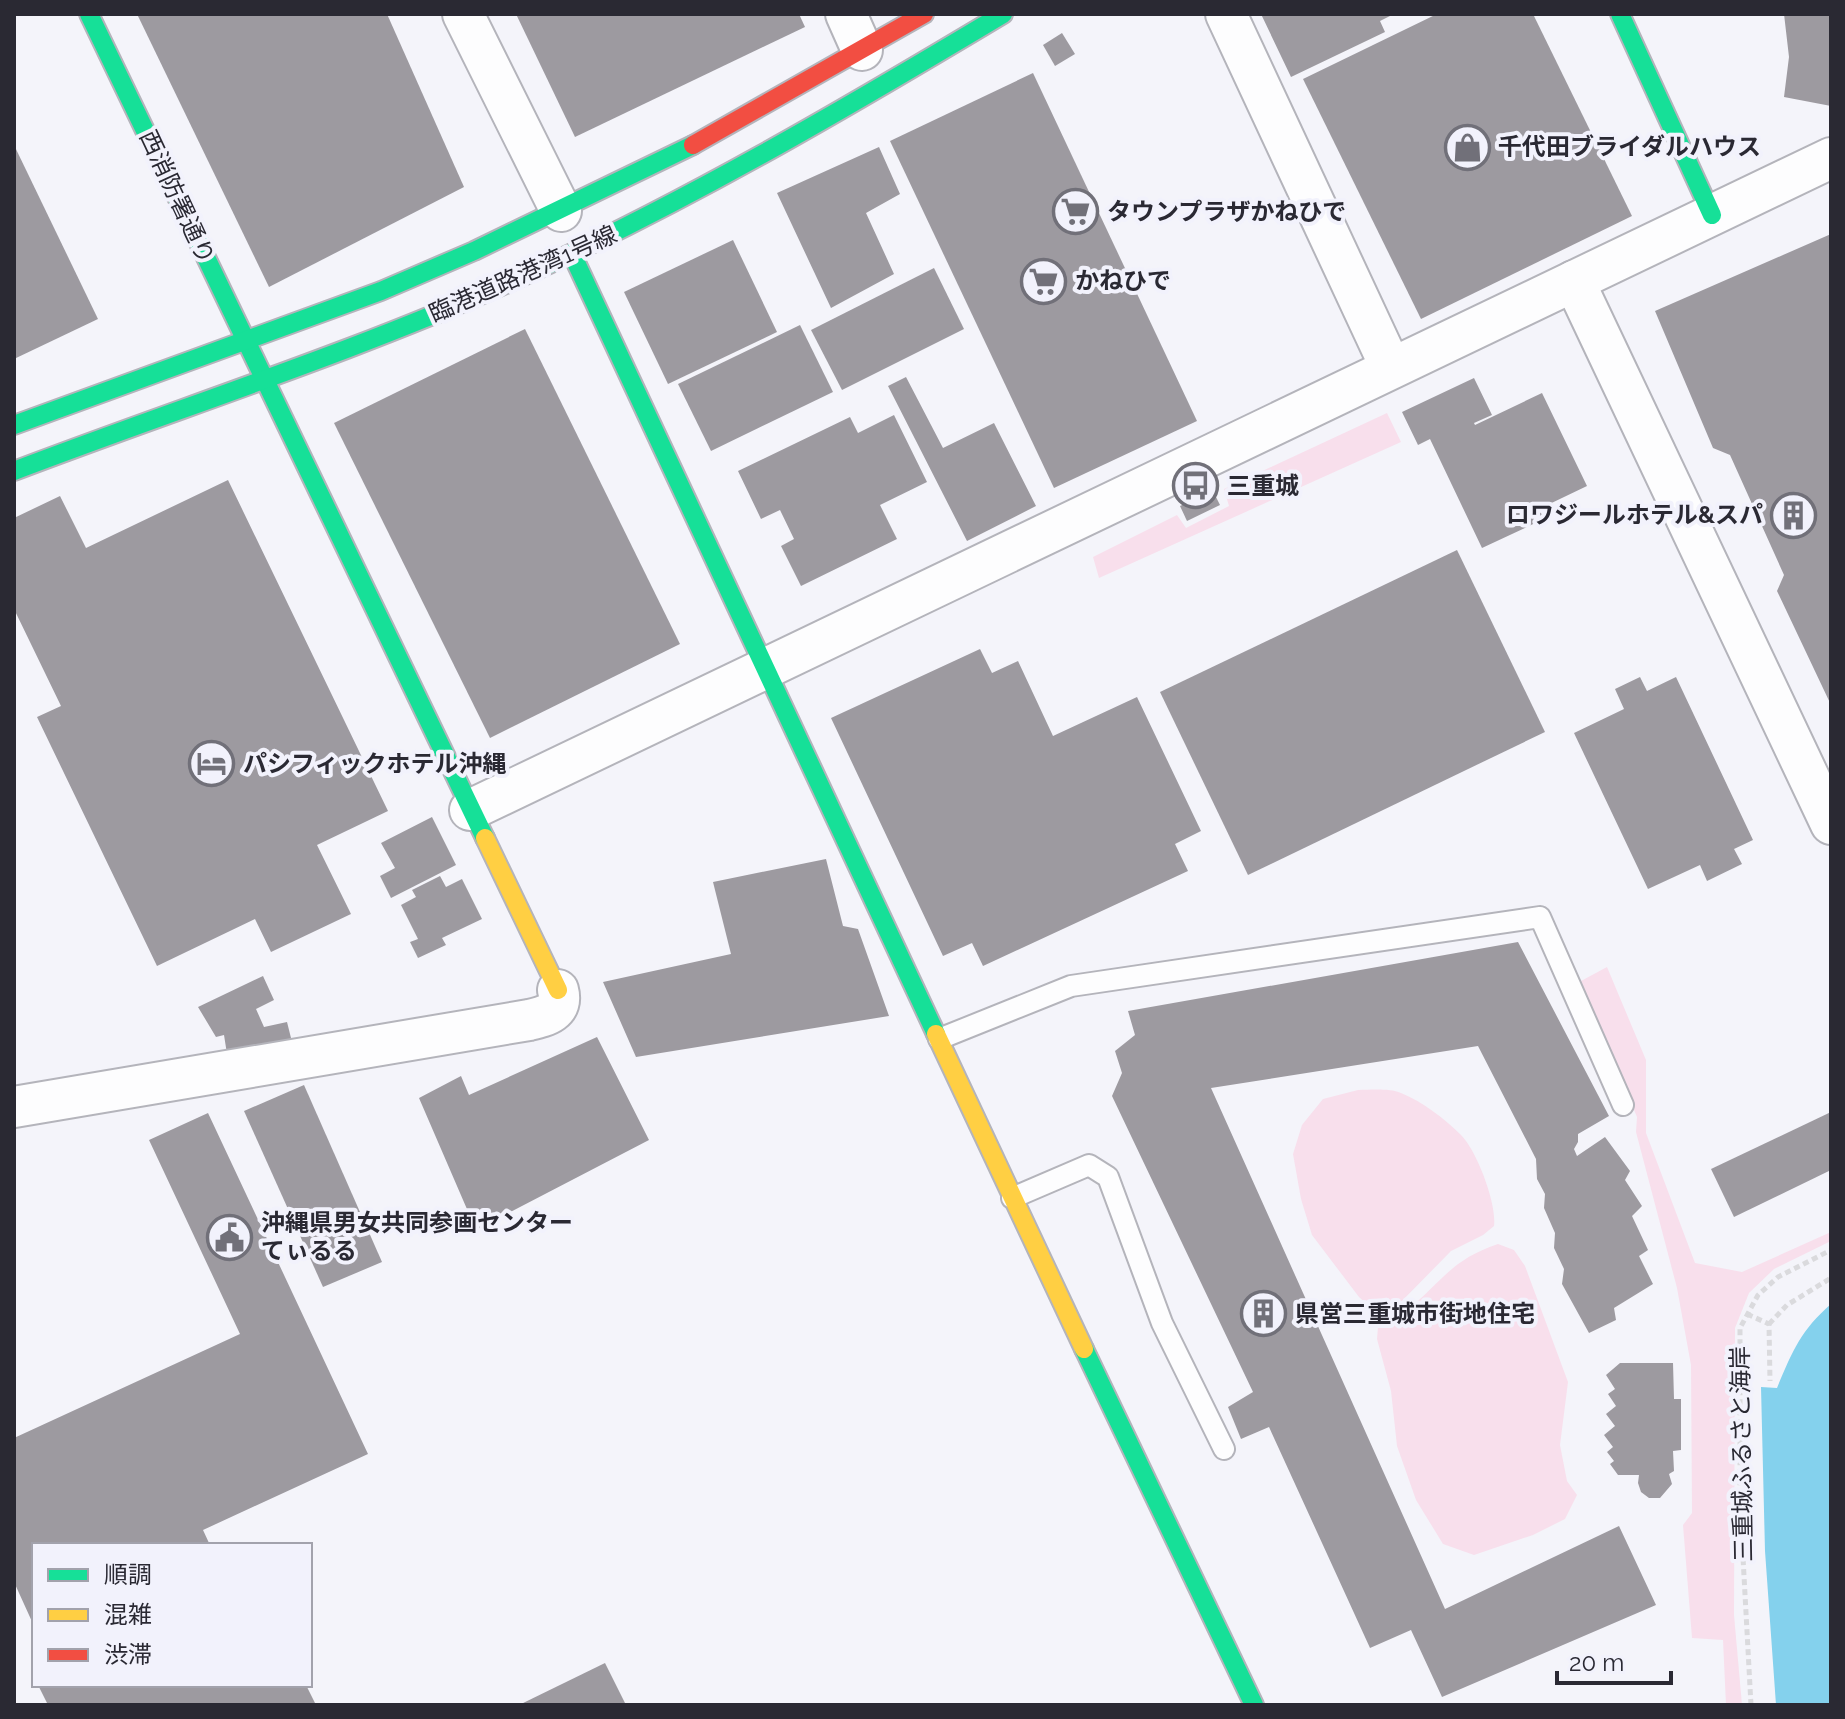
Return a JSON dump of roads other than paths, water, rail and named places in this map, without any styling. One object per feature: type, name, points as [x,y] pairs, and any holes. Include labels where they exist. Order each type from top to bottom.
[{"type":"street","name":"西消防署通り","points":[[89,14],[558,990]]},
{"type":"street","points":[[463,14],[561,211]]},
{"type":"street","points":[[846,14],[862,50]]},
{"type":"street","name":"臨港道路港湾1号線","points":[[14,425],[381,291],[561,211],[716,134],[924,14]]},
{"type":"street","name":"臨港道路港湾1号線","points":[[14,471],[421,320],[572,254],[757,159],[1003,14]]},
{"type":"street","points":[[1226,14],[1391,368]]},
{"type":"street","points":[[1620,14],[1712,215]]},
{"type":"street","points":[[470,810],[1831,158]]},
{"type":"street","points":[[572,254],[1012,1198],[1254,1705]]},
{"type":"street","points":[[1574,281],[1831,824]]},
{"type":"street","points":[[14,1107],[529,1020],[550,1015],[557,1008],[560,998],[558,990]]},
{"type":"lane","points":[[939,1039],[1071,986],[1540,917],[1623,1105]]},
{"type":"lane","points":[[1012,1198],[1089,1165],[1108,1177],[1162,1323],[1224,1449]]},
{"type":"water","points":[[1831,1304],[1831,1705],[1776,1705],[1765,1551],[1761,1387],[1777,1388],[1798,1342]]},
{"type":"place","name":"千代田ブライダルハウス","points":[[1467,147]]},
{"type":"place","name":"タウンプラザかねひで","points":[[1076,212]]},
{"type":"place","name":"かねひで","points":[[1044,281]]},
{"type":"place","name":"三重城","points":[[1196,486]]},
{"type":"place","name":"ロワジールホテル&スパ","points":[[1794,515]]},
{"type":"place","name":"パシフィックホテル沖縄","points":[[212,764]]},
{"type":"place","name":"沖縄県男女共同参画センター てぃるる","points":[[230,1237]]},
{"type":"place","name":"県営三重城市街地住宅","points":[[1264,1314]]}]
